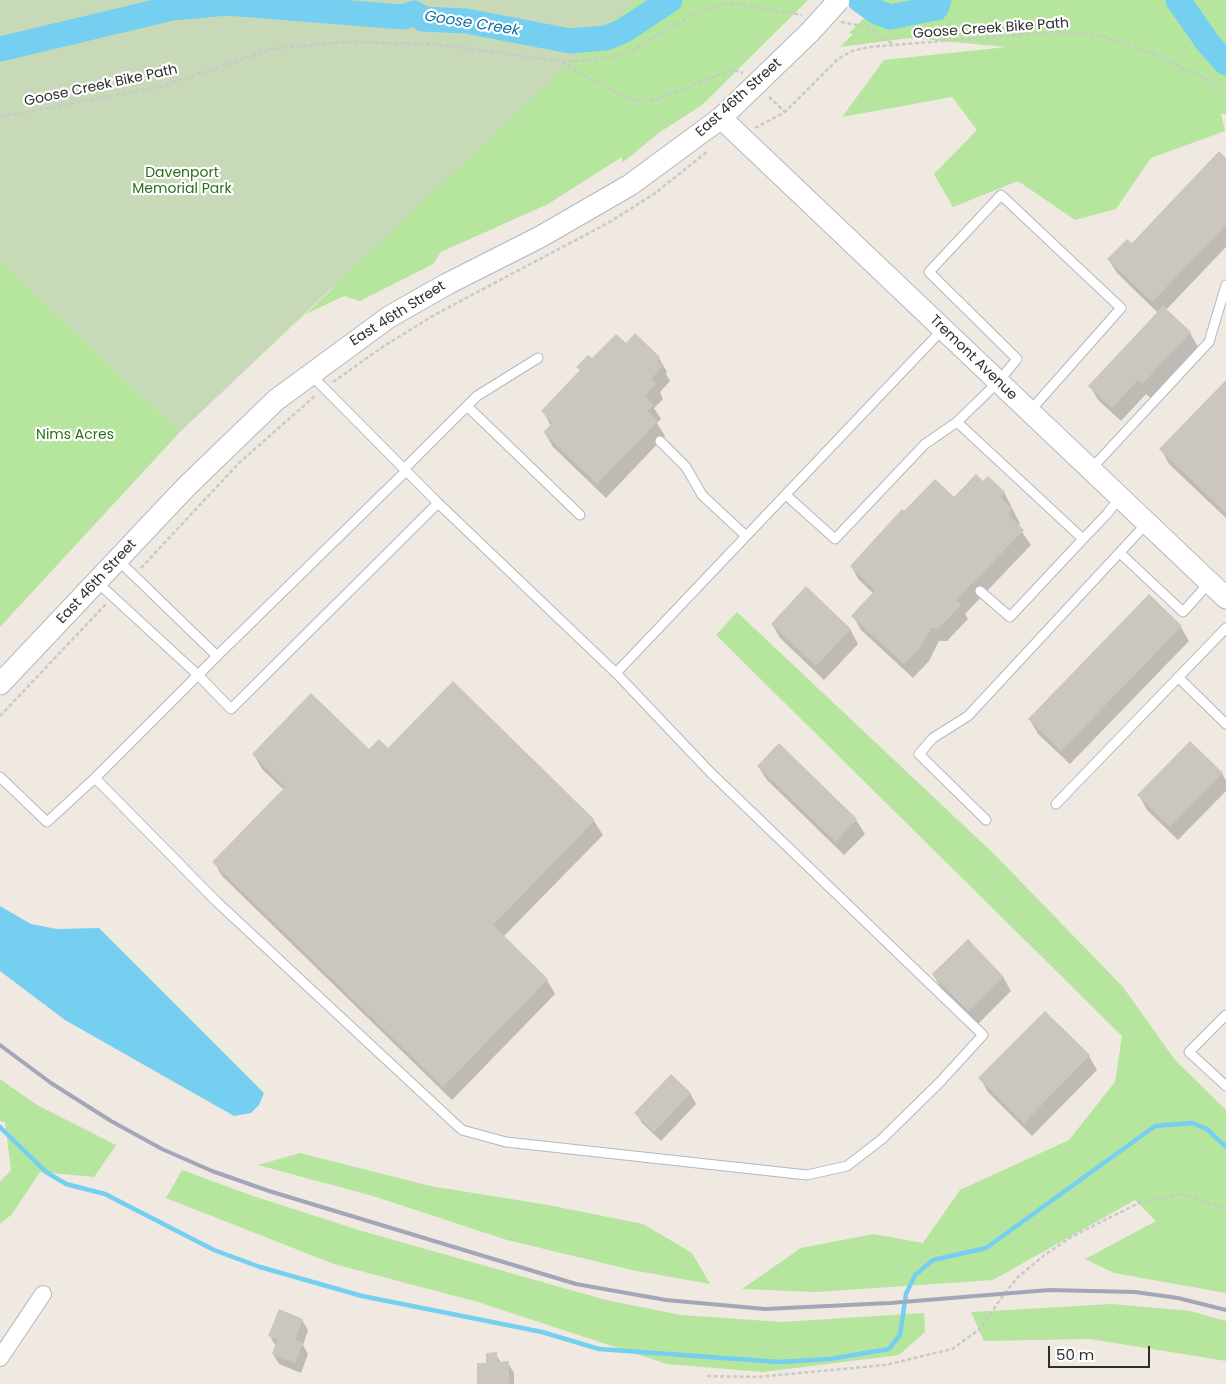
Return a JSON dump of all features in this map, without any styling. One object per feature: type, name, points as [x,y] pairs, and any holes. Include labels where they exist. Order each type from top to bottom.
[{"type":"street","name":"East 46th Street","points":[[0,684],[233,439],[309,373],[389,317],[447,284],[540,237],[630,185],[721,118],[756,85],[810,24],[840,0]]},
{"type":"street","name":"Tremont Avenue","points":[[721,118],[1226,598]]},
{"type":"street","points":[[0,1358],[43,1294]]},
{"type":"lane","points":[[786,495],[835,539],[925,444],[957,422],[998,382],[1016,359],[929,272],[1001,195],[1121,308],[1030,411]]},
{"type":"lane","points":[[1090,469],[1209,342],[1226,284]]},
{"type":"lane","points":[[616,673],[943,329]]},
{"type":"lane","points":[[0,777],[47,822],[95,778],[477,396],[538,358]]},
{"type":"lane","points":[[95,778],[216,902],[462,1130],[506,1142],[807,1175],[847,1166],[882,1138],[940,1082],[983,1035],[711,773],[616,673],[438,503],[309,373]]},
{"type":"lane","points":[[467,406],[580,515]]},
{"type":"lane","points":[[957,422],[1083,539]]},
{"type":"lane","points":[[660,441],[686,467],[702,494],[746,536]]},
{"type":"lane","points":[[980,591],[1010,616],[1107,514],[1120,497]]},
{"type":"lane","points":[[97,582],[198,675],[231,709],[438,503]]},
{"type":"lane","points":[[986,820],[919,754],[933,738],[968,716],[1148,523]]},
{"type":"lane","points":[[1120,553],[1183,612],[1210,582]]},
{"type":"lane","points":[[118,560],[216,656]]},
{"type":"lane","points":[[1056,804],[1226,628]]},
{"type":"lane","points":[[1178,677],[1226,724]]},
{"type":"lane","points":[[1226,1014],[1189,1052],[1226,1086]]},
{"type":"path","name":"Goose Creek Bike Path","points":[[0,117],[163,86],[273,50],[342,42],[432,44],[561,61],[586,60],[626,54],[699,11],[730,2],[810,24]]},
{"type":"path","name":"Goose Creek Bike Path","points":[[838,22],[867,27],[894,45]]},
{"type":"path","name":"Goose Creek Bike Path","points":[[739,134],[770,121],[784,112],[838,59],[852,51],[894,45],[1053,32],[1098,35],[1153,54],[1206,79],[1226,94]]},
{"type":"path","name":"Goose Creek Bike Path","points":[[561,61],[626,98],[640,102],[654,100],[734,70],[745,74],[784,112]]},
{"type":"path","points":[[707,1376],[757,1377],[885,1365],[952,1348],[980,1330],[1004,1294],[1019,1276],[1071,1237],[1141,1202],[1182,1194],[1226,1209]]},
{"type":"green space","points":[[0,0],[808,0],[702,105],[660,132],[622,163],[622,157],[548,204],[441,252],[433,264],[360,301],[344,296],[306,314],[335,286]]},
{"type":"green space","name":"Davenport Memorial Park","points":[[0,0],[636,0],[180,432],[0,260]]},
{"type":"green space","points":[[883,0],[1226,0],[1226,114],[1221,114],[1225,131],[1151,158],[1116,209],[1075,220],[1018,181],[953,207],[934,174],[977,130],[952,97],[842,117],[884,60],[1007,47],[910,38],[840,47],[853,34],[849,33]]},
{"type":"green space","name":"Nims Acres","points":[[0,260],[180,432],[0,627]]},
{"type":"green space","points":[[737,612],[994,854],[1123,987],[1175,1060],[1226,1110],[1226,1293],[1114,1273],[1085,1259],[1156,1221],[1135,1200],[993,1280],[816,1292],[742,1289],[801,1248],[874,1234],[923,1243],[960,1190],[1069,1140],[1115,1082],[1122,1036],[716,635]]},
{"type":"green space","points":[[0,1079],[37,1105],[116,1145],[94,1177],[40,1172],[12,1214],[0,1224],[0,1182],[11,1170],[5,1122],[0,1121]]},
{"type":"green space","points":[[300,1153],[430,1186],[548,1205],[643,1224],[692,1253],[710,1284],[632,1270],[507,1240],[373,1196],[258,1165]]},
{"type":"green space","points":[[182,1170],[253,1196],[362,1231],[606,1300],[681,1315],[782,1322],[924,1313],[925,1332],[899,1355],[763,1372],[667,1364],[478,1302],[334,1264],[166,1198]]},
{"type":"green space","points":[[1112,1304],[1190,1311],[1226,1321],[1226,1361],[1090,1339],[984,1341],[971,1312]]},
{"type":"water","points":[[0,906],[31,924],[57,929],[99,928],[264,1093],[259,1105],[251,1113],[234,1116],[65,1020],[0,971]]},
{"type":"building","points":[[1219,151],[1226,158],[1226,225],[1152,302],[1107,259],[1127,239],[1132,243]]},
{"type":"building","points":[[1163,306],[1191,332],[1142,384],[1138,380],[1112,408],[1088,386]]},
{"type":"building","points":[[635,333],[660,357],[657,361],[663,366],[651,379],[656,384],[645,396],[654,405],[647,411],[658,421],[597,484],[543,432],[553,423],[541,411],[580,370],[576,367],[588,355],[592,358],[616,334],[626,343]]},
{"type":"building","points":[[1226,380],[1226,513],[1159,449]]},
{"type":"building","points":[[976,474],[983,481],[988,476],[1005,492],[1000,497],[1013,509],[1008,514],[1024,530],[956,600],[961,605],[939,628],[931,628],[921,646],[904,664],[851,616],[875,590],[850,566],[902,509],[904,511],[935,479],[954,497]]},
{"type":"building","points":[[806,586],[851,629],[816,666],[771,624]]},
{"type":"building","points":[[1149,594],[1182,626],[1061,751],[1028,719]]},
{"type":"building","points":[[453,681],[595,820],[493,925],[548,979],[443,1087],[212,862],[285,787],[252,754],[311,693],[369,749],[379,739],[388,748]]},
{"type":"building","points":[[1190,741],[1223,773],[1170,827],[1137,795]]},
{"type":"building","points":[[779,743],[857,819],[836,842],[757,766]]},
{"type":"building","points":[[968,939],[1004,977],[968,1011],[932,974]]},
{"type":"building","points":[[1045,1011],[1090,1055],[1024,1123],[978,1078]]},
{"type":"building","points":[[671,1074],[691,1093],[654,1132],[634,1113]]},
{"type":"building","points":[[279,1309],[303,1319],[295,1340],[303,1343],[295,1363],[272,1354],[277,1340],[268,1336]]},
{"type":"building","points":[[497,1352],[497,1362],[509,1361],[509,1384],[477,1384],[477,1363],[486,1363],[486,1353]]},
{"type":"waterway","name":"Goose Creek","points":[[0,49],[172,8],[227,3],[403,17],[414,13],[423,19],[466,21],[570,41],[606,38],[623,31],[670,0]]},
{"type":"waterway","name":"Goose Creek","points":[[860,0],[877,12],[890,17],[936,8],[939,0]]},
{"type":"waterway","name":"Goose Creek","points":[[1178,0],[1208,43],[1226,63]]},
{"type":"waterway","points":[[0,1127],[46,1172],[66,1184],[105,1194],[214,1250],[260,1267],[362,1296],[542,1332],[599,1349],[779,1362],[830,1359],[889,1349],[900,1335],[906,1294],[915,1275],[933,1260],[986,1248],[1155,1126],[1192,1123],[1207,1129],[1226,1147]]},
{"type":"railway","points":[[0,1045],[51,1083],[111,1121],[162,1149],[212,1171],[269,1191],[576,1284],[666,1300],[765,1309],[890,1303],[1049,1290],[1135,1292],[1178,1298],[1226,1310]]}]
